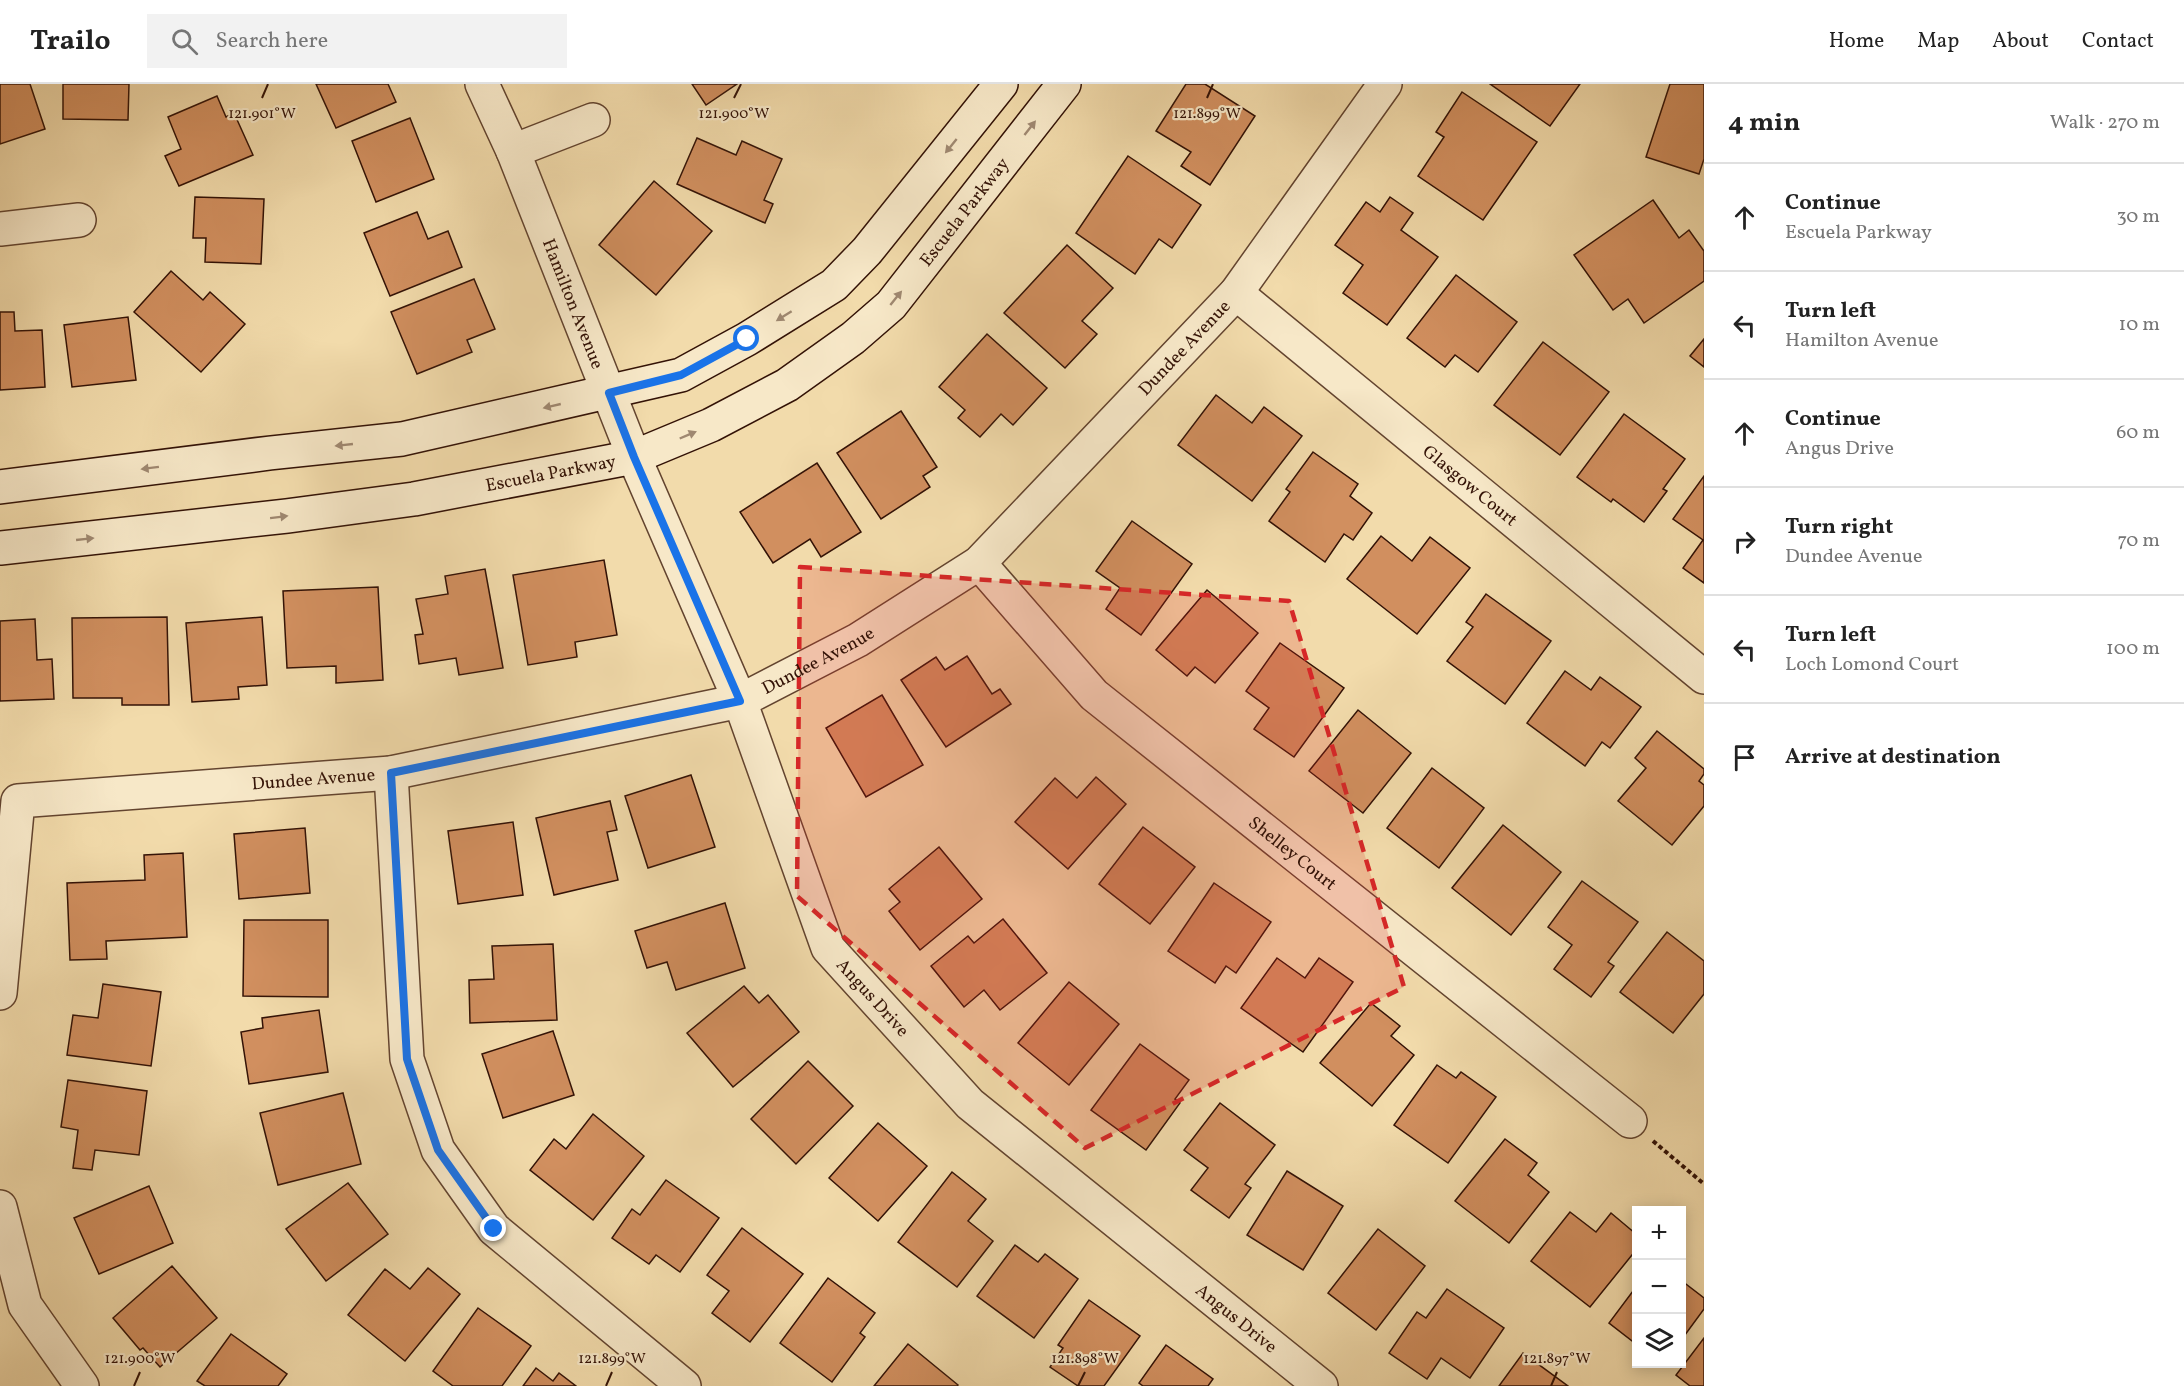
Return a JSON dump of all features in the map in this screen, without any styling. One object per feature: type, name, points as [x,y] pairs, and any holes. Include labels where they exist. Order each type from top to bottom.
[{"type":"street","name":"Hamilton Avenue","points":[[482,84],[513,151],[634,457]]},
{"type":"street","points":[[0,487],[402,439],[681,375],[747,339],[834,285],[867,251],[1001,84]]},
{"type":"street","name":"Escuela Parkway","points":[[0,548],[287,516],[414,499],[634,457],[711,425],[787,385],[868,325],[891,305],[1064,84]]},
{"type":"street","name":"Dundee Avenue","points":[[0,993],[18,801],[391,773],[740,701],[858,640],[979,562],[1236,293],[1385,84]]},
{"type":"street","points":[[513,151],[593,120]]},
{"type":"street","points":[[0,229],[79,220]]},
{"type":"street","name":"Glasgow Court","points":[[1236,293],[1704,677]]},
{"type":"street","name":"Angus Drive","points":[[634,457],[740,701],[828,948],[970,1104],[1321,1386]]},
{"type":"street","name":"Shelley Court","points":[[979,562],[1094,695],[1630,1121]]},
{"type":"street","points":[[391,773],[407,1059],[438,1150],[494,1229],[684,1386]]},
{"type":"street","points":[[0,1207],[25,1305],[82,1386]]},
{"type":"path","points":[[1630,1121],[1704,1184]]},
{"type":"highlighted area","points":[[800,567],[1289,601],[1404,987],[1085,1148],[797,896]]},
{"type":"building","points":[[0,84],[30,84],[45,129],[0,144]]},
{"type":"building","points":[[63,84],[129,84],[128,120],[63,119]]},
{"type":"building","points":[[316,84],[388,84],[396,102],[336,128]]},
{"type":"building","points":[[692,84],[737,84],[706,105]]},
{"type":"building","points":[[1186,84],[1205,84],[1255,116],[1210,185],[1181,166],[1191,152],[1156,131]]},
{"type":"building","points":[[1490,84],[1580,84],[1550,126]]},
{"type":"building","points":[[1670,84],[1704,84],[1704,159],[1699,174],[1646,157]]},
{"type":"building","points":[[1462,92],[1537,142],[1483,220],[1418,176],[1444,137],[1436,132]]},
{"type":"building","points":[[217,96],[226,117],[234,113],[253,155],[179,186],[165,156],[181,149],[168,117]]},
{"type":"building","points":[[410,118],[434,179],[376,202],[352,141]]},
{"type":"building","points":[[697,138],[736,155],[742,141],[782,159],[764,200],[773,204],[765,223],[677,184]]},
{"type":"building","points":[[1128,156],[1201,205],[1172,248],[1159,239],[1135,274],[1076,233]]},
{"type":"building","points":[[654,181],[712,231],[656,295],[599,245]]},
{"type":"building","points":[[195,197],[264,199],[261,264],[205,262],[206,238],[193,238]]},
{"type":"building","points":[[1390,197],[1413,213],[1401,230],[1438,257],[1387,325],[1343,293],[1363,265],[1335,245],[1366,202],[1380,212]]},
{"type":"building","points":[[1653,200],[1679,238],[1689,230],[1704,251],[1704,281],[1644,323],[1628,299],[1613,310],[1574,255]]},
{"type":"building","points":[[417,212],[428,239],[448,231],[462,267],[390,296],[364,233]]},
{"type":"building","points":[[1067,245],[1113,288],[1082,321],[1097,334],[1065,368],[1004,313]]},
{"type":"building","points":[[171,271],[203,300],[210,292],[245,324],[201,372],[134,312]]},
{"type":"building","points":[[1456,275],[1517,322],[1478,372],[1455,355],[1445,367],[1407,338]]},
{"type":"building","points":[[474,279],[495,329],[467,340],[472,352],[417,374],[391,312]]},
{"type":"building","points":[[0,312],[14,312],[15,331],[42,330],[45,387],[0,390]]},
{"type":"building","points":[[128,317],[136,380],[72,387],[64,325]]},
{"type":"building","points":[[987,334],[1047,388],[1013,425],[1001,414],[980,437],[958,418],[965,410],[939,387]]},
{"type":"building","points":[[1704,339],[1704,367],[1690,356]]},
{"type":"building","points":[[1543,342],[1609,392],[1560,455],[1494,405]]},
{"type":"building","points":[[1216,395],[1252,423],[1264,407],[1302,436],[1252,501],[1178,445]]},
{"type":"building","points":[[901,411],[937,467],[923,476],[930,487],[881,519],[837,453]]},
{"type":"building","points":[[1624,414],[1685,459],[1663,489],[1667,491],[1644,522],[1613,499],[1611,502],[1577,477]]},
{"type":"building","points":[[1313,452],[1358,484],[1350,496],[1372,513],[1353,540],[1344,534],[1325,562],[1269,521],[1290,492],[1286,489]]},
{"type":"building","points":[[817,463],[861,532],[821,557],[810,539],[773,563],[740,512]]},
{"type":"building","points":[[1704,476],[1704,583],[1683,568],[1703,540],[1673,519]]},
{"type":"building","points":[[1132,521],[1192,564],[1141,635],[1106,609],[1120,588],[1096,571]]},
{"type":"building","points":[[1381,536],[1412,561],[1430,537],[1470,568],[1417,634],[1347,579]]},
{"type":"building","points":[[604,560],[617,635],[575,642],[577,657],[528,665],[513,575]]},
{"type":"building","points":[[485,569],[503,668],[459,675],[456,658],[419,664],[415,635],[423,634],[416,599],[448,594],[445,576]]},
{"type":"building","points":[[378,587],[383,680],[336,683],[336,666],[287,668],[283,591]]},
{"type":"building","points":[[1207,590],[1258,633],[1215,683],[1195,667],[1187,676],[1156,650]]},
{"type":"building","points":[[1486,594],[1551,641],[1505,704],[1447,661],[1473,627],[1466,622]]},
{"type":"building","points":[[167,617],[169,705],[122,705],[122,698],[73,698],[72,618]]},
{"type":"building","points":[[262,617],[267,685],[238,687],[239,699],[192,702],[186,623]]},
{"type":"building","points":[[35,619],[37,660],[52,659],[54,699],[0,701],[0,621]]},
{"type":"building","points":[[1280,643],[1344,688],[1294,757],[1254,729],[1269,708],[1246,691]]},
{"type":"building","points":[[967,656],[992,694],[1000,689],[1011,704],[946,747],[901,680],[936,657],[945,670]]},
{"type":"building","points":[[1565,671],[1591,690],[1600,677],[1641,707],[1610,748],[1602,742],[1585,766],[1527,723]]},
{"type":"building","points":[[882,695],[923,765],[866,797],[826,728]]},
{"type":"building","points":[[1358,710],[1411,753],[1363,813],[1309,771]]},
{"type":"building","points":[[1657,731],[1704,769],[1704,774],[1699,781],[1704,785],[1704,806],[1672,845],[1618,801],[1646,768],[1635,758]]},
{"type":"building","points":[[1432,768],[1484,808],[1439,868],[1387,828]]},
{"type":"building","points":[[691,775],[715,847],[648,868],[625,796]]},
{"type":"building","points":[[1096,777],[1126,804],[1068,869],[1015,822],[1055,778],[1077,798]]},
{"type":"building","points":[[610,801],[617,830],[607,832],[618,880],[554,895],[536,818]]},
{"type":"building","points":[[513,822],[523,895],[458,904],[448,831]]},
{"type":"building","points":[[1503,825],[1561,872],[1511,935],[1452,888]]},
{"type":"building","points":[[1143,827],[1195,867],[1150,924],[1099,884]]},
{"type":"building","points":[[305,828],[310,893],[239,899],[234,834]]},
{"type":"building","points":[[939,847],[982,899],[920,950],[889,911],[900,902],[889,889]]},
{"type":"building","points":[[183,853],[187,937],[106,941],[107,959],[70,960],[67,883],[145,880],[144,855]]},
{"type":"building","points":[[1582,881],[1638,922],[1608,962],[1614,966],[1591,997],[1554,969],[1572,945],[1548,927]]},
{"type":"building","points":[[1214,883],[1271,922],[1236,973],[1226,966],[1215,983],[1168,951]]},
{"type":"building","points":[[725,903],[745,968],[676,990],[667,962],[647,968],[635,931]]},
{"type":"building","points":[[1003,919],[1047,973],[1000,1010],[984,990],[964,1007],[931,966],[968,936],[974,943]]},
{"type":"building","points":[[244,920],[328,920],[328,997],[243,996]]},
{"type":"building","points":[[1667,932],[1704,961],[1704,994],[1673,1033],[1620,992]]},
{"type":"building","points":[[553,944],[557,1020],[470,1023],[469,980],[494,979],[492,946]]},
{"type":"building","points":[[1277,958],[1305,978],[1319,958],[1353,982],[1303,1052],[1241,1008]]},
{"type":"building","points":[[1069,982],[1119,1024],[1069,1085],[1018,1043]]},
{"type":"building","points":[[103,984],[161,992],[151,1066],[67,1055],[73,1015],[98,1018]]},
{"type":"building","points":[[744,986],[759,1003],[768,995],[799,1032],[733,1087],[687,1033]]},
{"type":"building","points":[[1371,1003],[1400,1026],[1391,1036],[1414,1055],[1372,1106],[1320,1063]]},
{"type":"building","points":[[319,1010],[328,1072],[249,1084],[241,1032],[263,1028],[262,1018]]},
{"type":"building","points":[[553,1031],[574,1095],[503,1118],[482,1054]]},
{"type":"building","points":[[1140,1044],[1189,1080],[1175,1099],[1180,1103],[1146,1150],[1091,1110]]},
{"type":"building","points":[[808,1061],[853,1106],[796,1164],[751,1119]]},
{"type":"building","points":[[1437,1065],[1456,1078],[1461,1072],[1496,1097],[1448,1163],[1394,1125]]},
{"type":"building","points":[[68,1080],[147,1091],[139,1155],[95,1150],[92,1170],[73,1168],[78,1130],[61,1127]]},
{"type":"building","points":[[343,1093],[361,1164],[278,1185],[260,1113]]},
{"type":"building","points":[[1220,1103],[1275,1145],[1245,1184],[1251,1188],[1229,1218],[1191,1190],[1208,1168],[1184,1150]]},
{"type":"building","points":[[593,1114],[644,1156],[593,1220],[530,1170],[554,1139],[566,1149]]},
{"type":"building","points":[[878,1123],[927,1166],[878,1221],[829,1178]]},
{"type":"building","points":[[1505,1139],[1537,1163],[1528,1175],[1549,1192],[1509,1243],[1455,1201]]},
{"type":"building","points":[[1287,1171],[1343,1206],[1303,1270],[1247,1235]]},
{"type":"building","points":[[952,1172],[986,1199],[968,1221],[993,1241],[957,1287],[898,1242]]},
{"type":"building","points":[[666,1180],[719,1218],[680,1272],[656,1255],[649,1264],[612,1238],[632,1209],[640,1215]]},
{"type":"building","points":[[348,1183],[388,1234],[326,1281],[286,1229]]},
{"type":"building","points":[[149,1186],[173,1243],[99,1274],[74,1218]]},
{"type":"building","points":[[1570,1212],[1596,1232],[1611,1213],[1632,1231],[1632,1255],[1590,1307],[1531,1261]]},
{"type":"building","points":[[742,1228],[803,1274],[750,1342],[712,1313],[729,1291],[707,1275]]},
{"type":"building","points":[[1378,1229],[1425,1266],[1376,1330],[1328,1293]]},
{"type":"building","points":[[1015,1245],[1038,1262],[1045,1254],[1078,1279],[1034,1338],[977,1296]]},
{"type":"building","points":[[172,1266],[217,1318],[160,1367],[143,1348],[140,1350],[113,1318]]},
{"type":"building","points":[[428,1268],[460,1294],[405,1361],[348,1315],[385,1269],[410,1289]]},
{"type":"building","points":[[828,1278],[875,1313],[860,1333],[865,1337],[832,1382],[780,1343]]},
{"type":"building","points":[[1686,1284],[1704,1298],[1704,1309],[1686,1334]]},
{"type":"building","points":[[1447,1289],[1504,1328],[1470,1378],[1441,1358],[1427,1379],[1389,1353],[1417,1312],[1426,1318]]},
{"type":"building","points":[[1632,1292],[1632,1341],[1609,1323]]},
{"type":"building","points":[[1089,1300],[1140,1336],[1104,1386],[1078,1386],[1050,1367],[1063,1348],[1058,1345]]},
{"type":"building","points":[[478,1308],[531,1346],[502,1386],[453,1386],[433,1371]]},
{"type":"building","points":[[231,1334],[287,1374],[278,1386],[205,1386],[197,1381]]},
{"type":"building","points":[[1704,1338],[1704,1386],[1690,1386],[1676,1375],[1681,1368],[1686,1368],[1686,1362]]},
{"type":"building","points":[[908,1344],[958,1385],[874,1386]]},
{"type":"building","points":[[1166,1345],[1213,1379],[1208,1386],[1143,1386],[1139,1383]]},
{"type":"building","points":[[1523,1353],[1568,1386],[1499,1386]]},
{"type":"building","points":[[536,1368],[553,1381],[559,1373],[576,1386],[523,1386]]},
{"type":"route","points":[[494,1229],[438,1150],[407,1059],[391,773],[740,701],[634,457],[609,393],[681,375],[747,339]]}]
